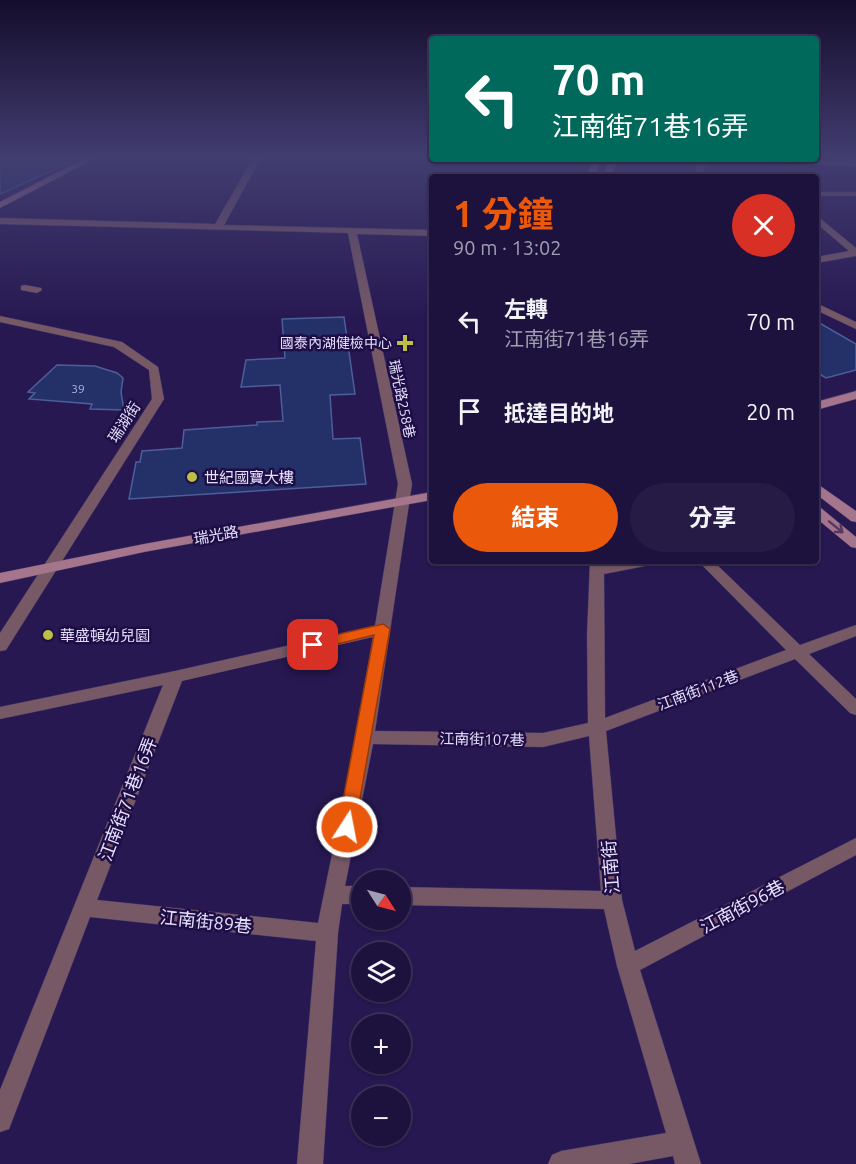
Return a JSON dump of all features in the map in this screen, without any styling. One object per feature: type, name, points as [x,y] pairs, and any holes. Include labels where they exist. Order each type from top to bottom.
[{"type":"street","points":[[218,227],[226,212]]},
{"type":"street","points":[[0,221],[429,233]]},
{"type":"street","points":[[819,221],[856,253]]},
{"type":"street","name":"瑞光路258巷","points":[[333,895],[365,737],[405,484],[352,230]]},
{"type":"street","points":[[819,259],[856,253]]},
{"type":"street","points":[[25,288],[38,290]]},
{"type":"street","points":[[819,308],[856,326]]},
{"type":"street","name":"瑞湖街","points":[[0,319],[118,344],[154,369],[158,399],[51,567]]},
{"type":"street","points":[[819,405],[856,395]]},
{"type":"street","points":[[819,489],[856,518]]},
{"type":"street","name":"瑞光路","points":[[0,578],[144,548],[429,497]]},
{"type":"street","points":[[819,513],[856,544]]},
{"type":"street","points":[[598,566],[619,564]]},
{"type":"street","points":[[708,564],[856,709]]},
{"type":"street","name":"江南街","points":[[598,566],[595,636],[597,728],[612,900],[628,966],[685,1153]]},
{"type":"street","points":[[0,646],[51,567]]},
{"type":"street","points":[[0,713],[175,677],[383,629]]},
{"type":"street","name":"江南街112巷","points":[[597,728],[856,630]]},
{"type":"street","name":"江南街71巷16弄","points":[[0,1120],[175,677]]},
{"type":"street","name":"江南街107巷","points":[[365,737],[543,740],[597,728]]},
{"type":"street","name":"江南街96巷","points":[[628,966],[856,846]]},
{"type":"street","points":[[310,1164],[327,933],[333,895],[351,895]]},
{"type":"street","points":[[411,896],[612,900]]},
{"type":"street","name":"江南街89巷","points":[[85,908],[327,933]]},
{"type":"street","points":[[561,1164],[685,1153]]},
{"type":"building","points":[[344,317],[355,394],[330,395],[333,439],[360,438],[366,484],[129,499],[136,462],[140,462],[142,451],[182,448],[184,430],[283,421],[280,385],[241,387],[246,360],[285,358],[282,319]]},
{"type":"building","points":[[819,323],[856,344],[856,370],[826,378],[819,374]]},
{"type":"building","points":[[57,365],[95,366],[117,373],[123,378],[121,392],[124,410],[90,409],[92,404],[29,399],[35,393],[28,392]]},
{"type":"place","name":"國泰內湖健檢中心","points":[[405,343]]},
{"type":"place","name":"世紀國寶大樓","points":[[192,477]]},
{"type":"place","name":"華盛頓幼兒園","points":[[48,635]]},
{"type":"route","points":[[313,645],[383,629],[347,827]]}]
